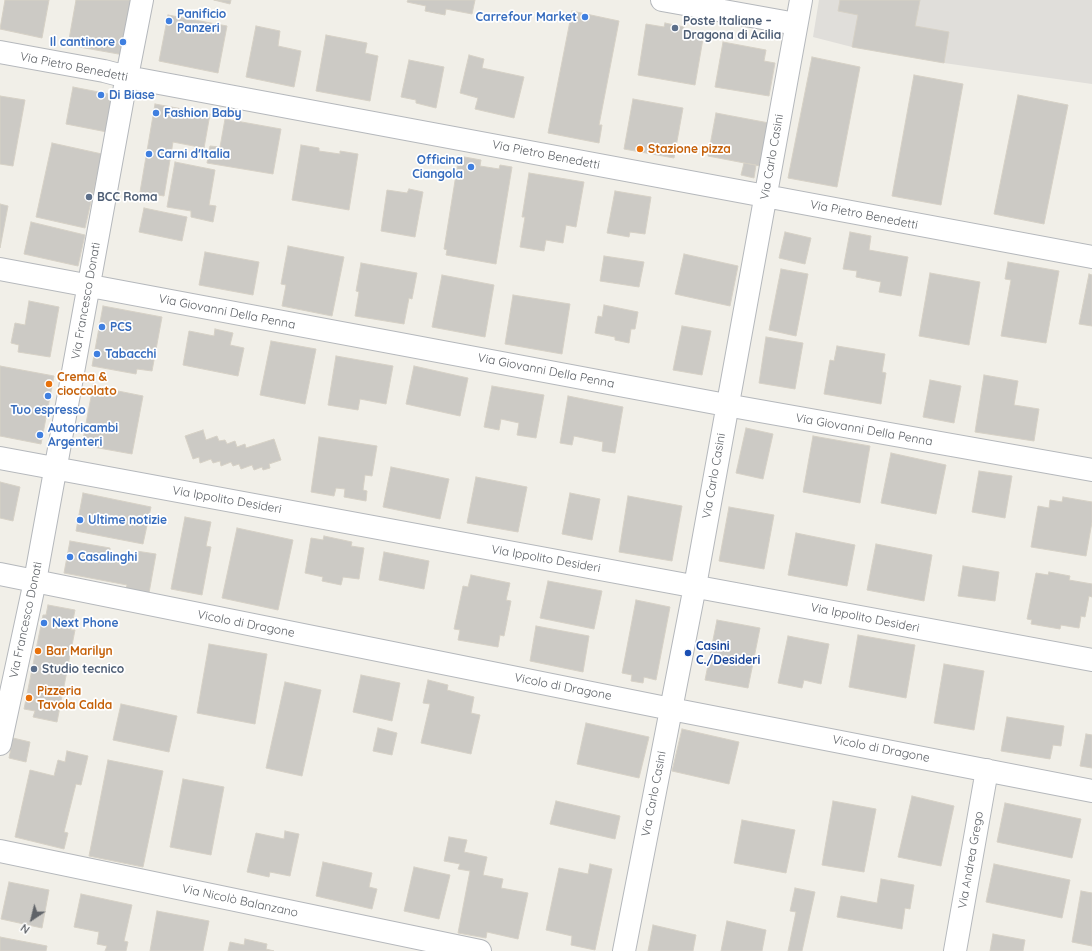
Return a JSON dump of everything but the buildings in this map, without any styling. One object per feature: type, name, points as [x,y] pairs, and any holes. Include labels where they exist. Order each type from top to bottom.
[{"type":"street","name":"Via Francesco Donati","points":[[0,744],[35,581],[142,0]]},
{"type":"street","points":[[662,0],[796,24]]},
{"type":"street","name":"Via Carlo Casini","points":[[624,951],[695,586],[726,405],[801,0]]},
{"type":"street","name":"Via Pietro Benedetti","points":[[0,52],[1092,257]]},
{"type":"street","name":"Via Giovanni Della Penna","points":[[0,269],[726,405],[1092,470]]},
{"type":"street","name":"Via Ippolito Desideri","points":[[0,458],[1092,660]]},
{"type":"street","name":"Vicolo di Dragone","points":[[0,574],[671,709],[1092,790]]},
{"type":"street","name":"Via Andrea Grego","points":[[956,951],[987,770]]},
{"type":"street","name":"Via Nicolò Balanzano","points":[[0,851],[480,951]]},
{"type":"shaded area","points":[[819,0],[1092,0],[1092,84],[944,63],[852,47],[813,37]]},
{"type":"place","name":"Carrefour Market","points":[[585,17]]},
{"type":"place","name":"Panificio Panzeri","points":[[169,21]]},
{"type":"place","name":"Poste Italiane – Dragona di Acilia","points":[[675,28]]},
{"type":"place","name":"Il cantinore","points":[[123,42]]},
{"type":"place","name":"Di Biase","points":[[101,95]]},
{"type":"place","name":"Fashion Baby","points":[[156,113]]},
{"type":"place","name":"Stazione pizza","points":[[640,149]]},
{"type":"place","name":"Carni d'Italia","points":[[149,154]]},
{"type":"place","name":"Officina Ciangola","points":[[471,167]]},
{"type":"place","name":"BCC Roma","points":[[89,197]]},
{"type":"place","name":"PCS","points":[[102,327]]},
{"type":"place","name":"Tabacchi","points":[[97,354]]},
{"type":"place","name":"Crema & cioccolato","points":[[49,384]]},
{"type":"place","name":"Tuo espresso","points":[[48,396]]},
{"type":"place","name":"Autoricambi Argenteri","points":[[40,435]]},
{"type":"place","name":"Ultime notizie","points":[[80,520]]},
{"type":"place","name":"Casalinghi","points":[[70,557]]},
{"type":"place","name":"Next Phone","points":[[44,623]]},
{"type":"place","name":"Bar Marilyn","points":[[38,651]]},
{"type":"place","name":"Casini C./Desideri","points":[[688,653]]},
{"type":"place","name":"Studio tecnico","points":[[34,669]]},
{"type":"place","name":"Pizzeria Tavola Calda","points":[[29,698]]}]
